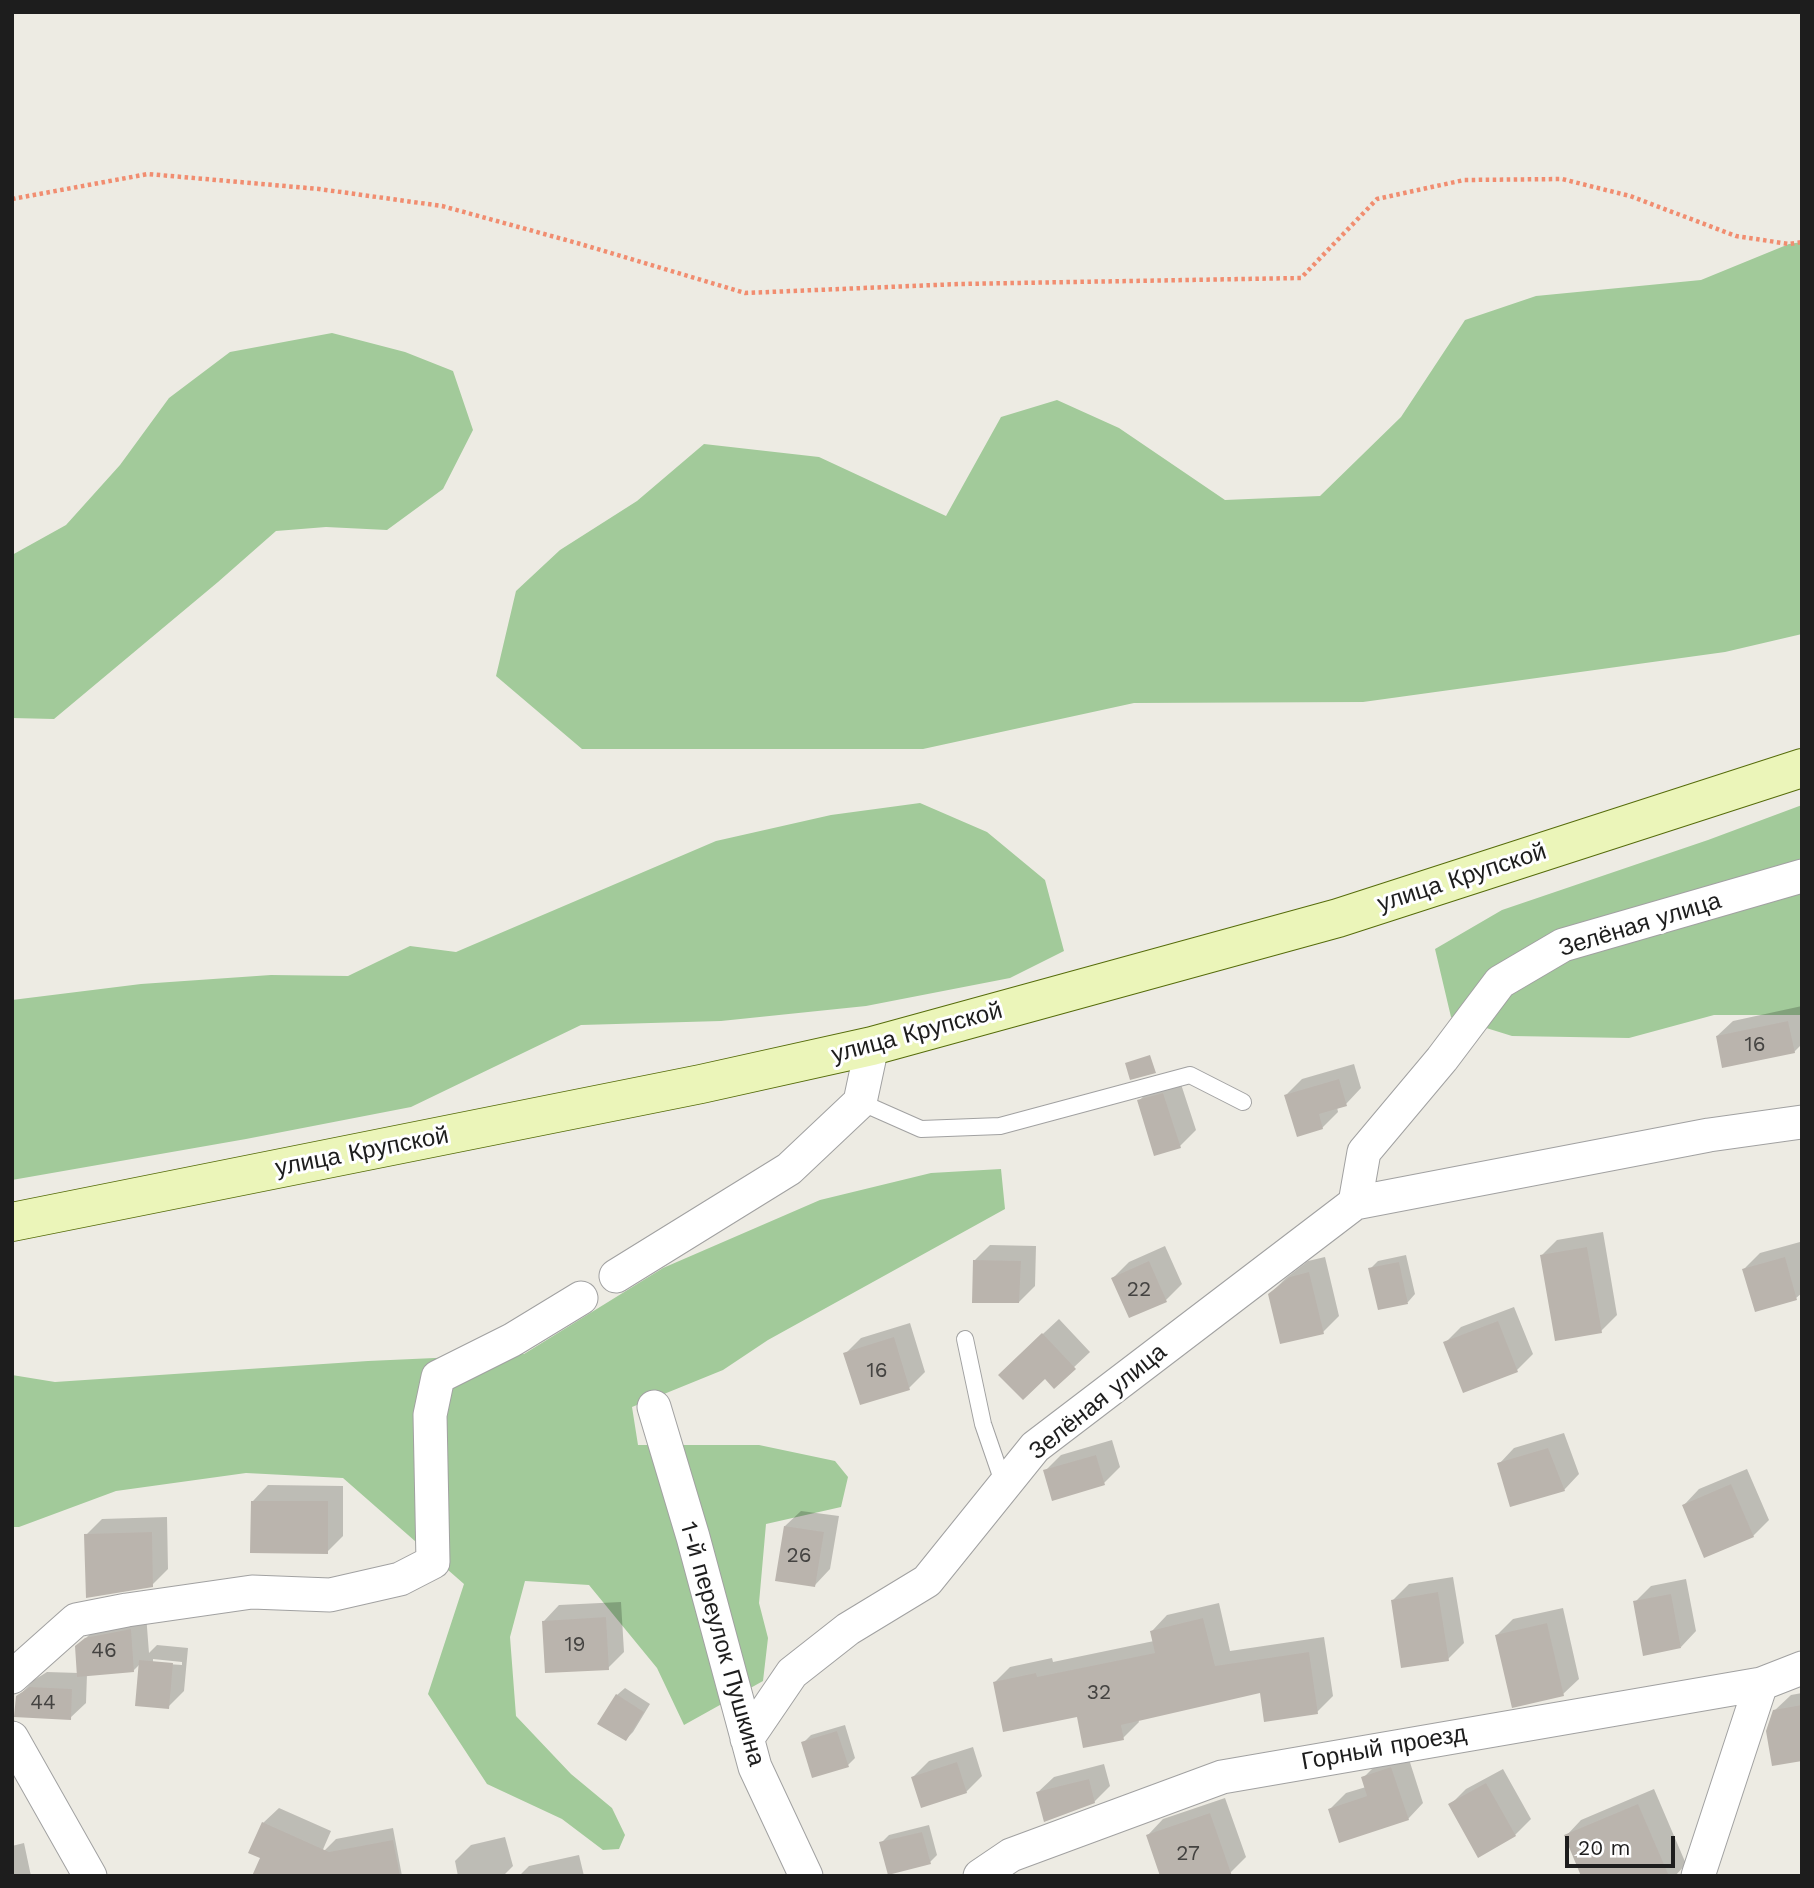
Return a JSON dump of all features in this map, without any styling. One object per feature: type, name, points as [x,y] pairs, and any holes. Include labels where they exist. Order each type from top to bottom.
[{"type":"street","name":"улица Крупской","points":[[12,1222],[687,1087],[872,1046],[1338,918],[1802,768]]},
{"type":"street","name":"Зелёная улица","points":[[1355,1203],[1364,1152],[1500,982],[1563,945],[1802,876]]},
{"type":"street","points":[[616,1276],[789,1169],[860,1102],[872,1046]]},
{"type":"street","name":"Зелёная улица","points":[[747,1740],[792,1673],[848,1629],[927,1581],[1035,1447],[1355,1203],[1709,1135],[1802,1122]]},
{"type":"street","points":[[12,1677],[76,1620],[252,1592],[330,1595],[400,1579],[433,1562],[430,1415],[438,1377],[512,1340],[581,1298]]},
{"type":"street","name":"1-й переулок Пушкина","points":[[654,1407],[759,1778],[806,1876]]},
{"type":"street","name":"Горный проезд","points":[[980,1876],[1011,1855],[1222,1777],[1761,1684],[1802,1668]]},
{"type":"street","points":[[1698,1876],[1761,1684]]},
{"type":"street","points":[[12,1738],[90,1876]]},
{"type":"lane","points":[[860,1102],[921,1129],[1000,1126],[1191,1075],[1243,1102]]},
{"type":"lane","points":[[965,1339],[983,1424],[1004,1485]]},
{"type":"path","points":[[12,199],[148,174],[319,189],[442,206],[745,293],[959,284],[1301,278],[1377,199],[1464,180],[1562,179],[1630,196],[1736,236],[1789,244],[1802,242]]},
{"type":"green space","points":[[1802,242],[1802,634],[1725,652],[1363,702],[1134,703],[923,749],[582,749],[496,676],[516,591],[560,550],[637,501],[704,444],[819,457],[946,516],[1001,417],[1057,400],[1119,428],[1225,500],[1320,496],[1401,417],[1465,320],[1536,296],[1701,280],[1789,244]]},
{"type":"green space","points":[[332,333],[405,352],[453,371],[473,430],[443,489],[387,530],[326,527],[276,531],[54,719],[12,718],[12,555],[66,525],[120,465],[169,398],[230,352]]},
{"type":"green space","points":[[920,803],[987,832],[1045,880],[1064,951],[1010,978],[866,1006],[721,1021],[581,1025],[411,1107],[12,1180],[12,1000],[141,984],[271,975],[348,976],[410,946],[456,952],[716,841],[831,815]]},
{"type":"green space","points":[[1802,805],[1802,1015],[1714,1015],[1629,1038],[1512,1036],[1451,1017],[1435,949],[1502,910]]},
{"type":"green space","points":[[1001,1169],[1005,1209],[768,1340],[723,1370],[632,1407],[638,1445],[759,1445],[835,1461],[848,1477],[841,1507],[766,1524],[759,1603],[768,1638],[763,1681],[684,1725],[657,1668],[589,1585],[525,1581],[510,1637],[516,1716],[571,1774],[612,1808],[625,1835],[619,1849],[603,1850],[562,1819],[487,1784],[428,1694],[464,1584],[343,1478],[246,1473],[116,1491],[19,1527],[12,1527],[12,1375],[55,1382],[368,1361],[524,1354],[663,1268],[820,1200],[931,1173]]},
{"type":"building","points":[[1788,1021],[1795,1053],[1722,1068],[1716,1036]]},
{"type":"building","points":[[1150,1055],[1156,1073],[1130,1080],[1125,1063]]},
{"type":"building","points":[[1339,1079],[1347,1106],[1319,1114],[1323,1129],[1297,1137],[1284,1095]]},
{"type":"building","points":[[1163,1093],[1181,1148],[1154,1156],[1137,1100]]},
{"type":"building","points":[[1587,1247],[1602,1333],[1555,1341],[1540,1255]]},
{"type":"building","points":[[1785,1257],[1797,1300],[1755,1312],[1742,1269]]},
{"type":"building","points":[[973,1260],[1021,1261],[1019,1303],[972,1303]]},
{"type":"building","points":[[1149,1261],[1167,1302],[1129,1318],[1111,1278]]},
{"type":"building","points":[[1399,1262],[1408,1304],[1378,1310],[1368,1268]]},
{"type":"building","points":[[1309,1272],[1324,1334],[1280,1344],[1268,1294],[1290,1277]]},
{"type":"building","points":[[1498,1321],[1518,1372],[1463,1393],[1443,1342]]},
{"type":"building","points":[[1042,1333],[1076,1369],[1054,1389],[1045,1379],[1023,1400],[998,1375]]},
{"type":"building","points":[[894,1337],[910,1390],[860,1405],[843,1353]]},
{"type":"building","points":[[1548,1448],[1565,1491],[1510,1507],[1497,1463]]},
{"type":"building","points":[[1096,1455],[1105,1485],[1052,1501],[1043,1470]]},
{"type":"building","points":[[1731,1484],[1754,1537],[1704,1558],[1682,1505]]},
{"type":"building","points":[[251,1501],[328,1501],[328,1554],[250,1553]]},
{"type":"building","points":[[784,1526],[824,1532],[815,1587],[775,1581]]},
{"type":"building","points":[[152,1532],[153,1587],[86,1598],[84,1534]]},
{"type":"building","points":[[1438,1592],[1449,1661],[1401,1668],[1391,1600]]},
{"type":"building","points":[[1671,1594],[1681,1648],[1643,1656],[1633,1601]]},
{"type":"building","points":[[606,1617],[609,1670],[545,1673],[542,1621]]},
{"type":"building","points":[[1203,1618],[1215,1666],[1309,1652],[1318,1714],[1264,1722],[1260,1693],[1121,1725],[1124,1740],[1083,1748],[1077,1717],[1003,1732],[993,1682],[1036,1673],[1037,1677],[1155,1653],[1150,1631]]},
{"type":"building","points":[[1547,1623],[1564,1696],[1512,1708],[1495,1635]]},
{"type":"building","points":[[131,1629],[134,1672],[77,1677],[75,1646],[85,1638]]},
{"type":"building","points":[[139,1660],[173,1663],[169,1709],[135,1706]]},
{"type":"building","points":[[30,1687],[72,1689],[71,1720],[14,1717],[16,1696]]},
{"type":"building","points":[[616,1694],[644,1712],[626,1741],[597,1724]]},
{"type":"building","points":[[1802,1705],[1802,1761],[1772,1766],[1766,1731],[1773,1710]]},
{"type":"building","points":[[837,1731],[849,1767],[812,1778],[801,1742]]},
{"type":"building","points":[[957,1762],[967,1793],[921,1808],[911,1777]]},
{"type":"building","points":[[1391,1767],[1409,1820],[1339,1843],[1328,1809],[1367,1796],[1361,1777]]},
{"type":"building","points":[[1089,1779],[1095,1803],[1044,1822],[1036,1792]]},
{"type":"building","points":[[1486,1783],[1516,1836],[1478,1858],[1448,1804]]},
{"type":"building","points":[[1638,1804],[1669,1876],[1581,1876],[1564,1835]]},
{"type":"building","points":[[1210,1813],[1232,1876],[1160,1876],[1146,1835]]},
{"type":"building","points":[[262,1822],[329,1852],[393,1840],[400,1876],[252,1876],[260,1858],[248,1853]]},
{"type":"building","points":[[922,1832],[931,1864],[888,1875],[879,1842]]}]
